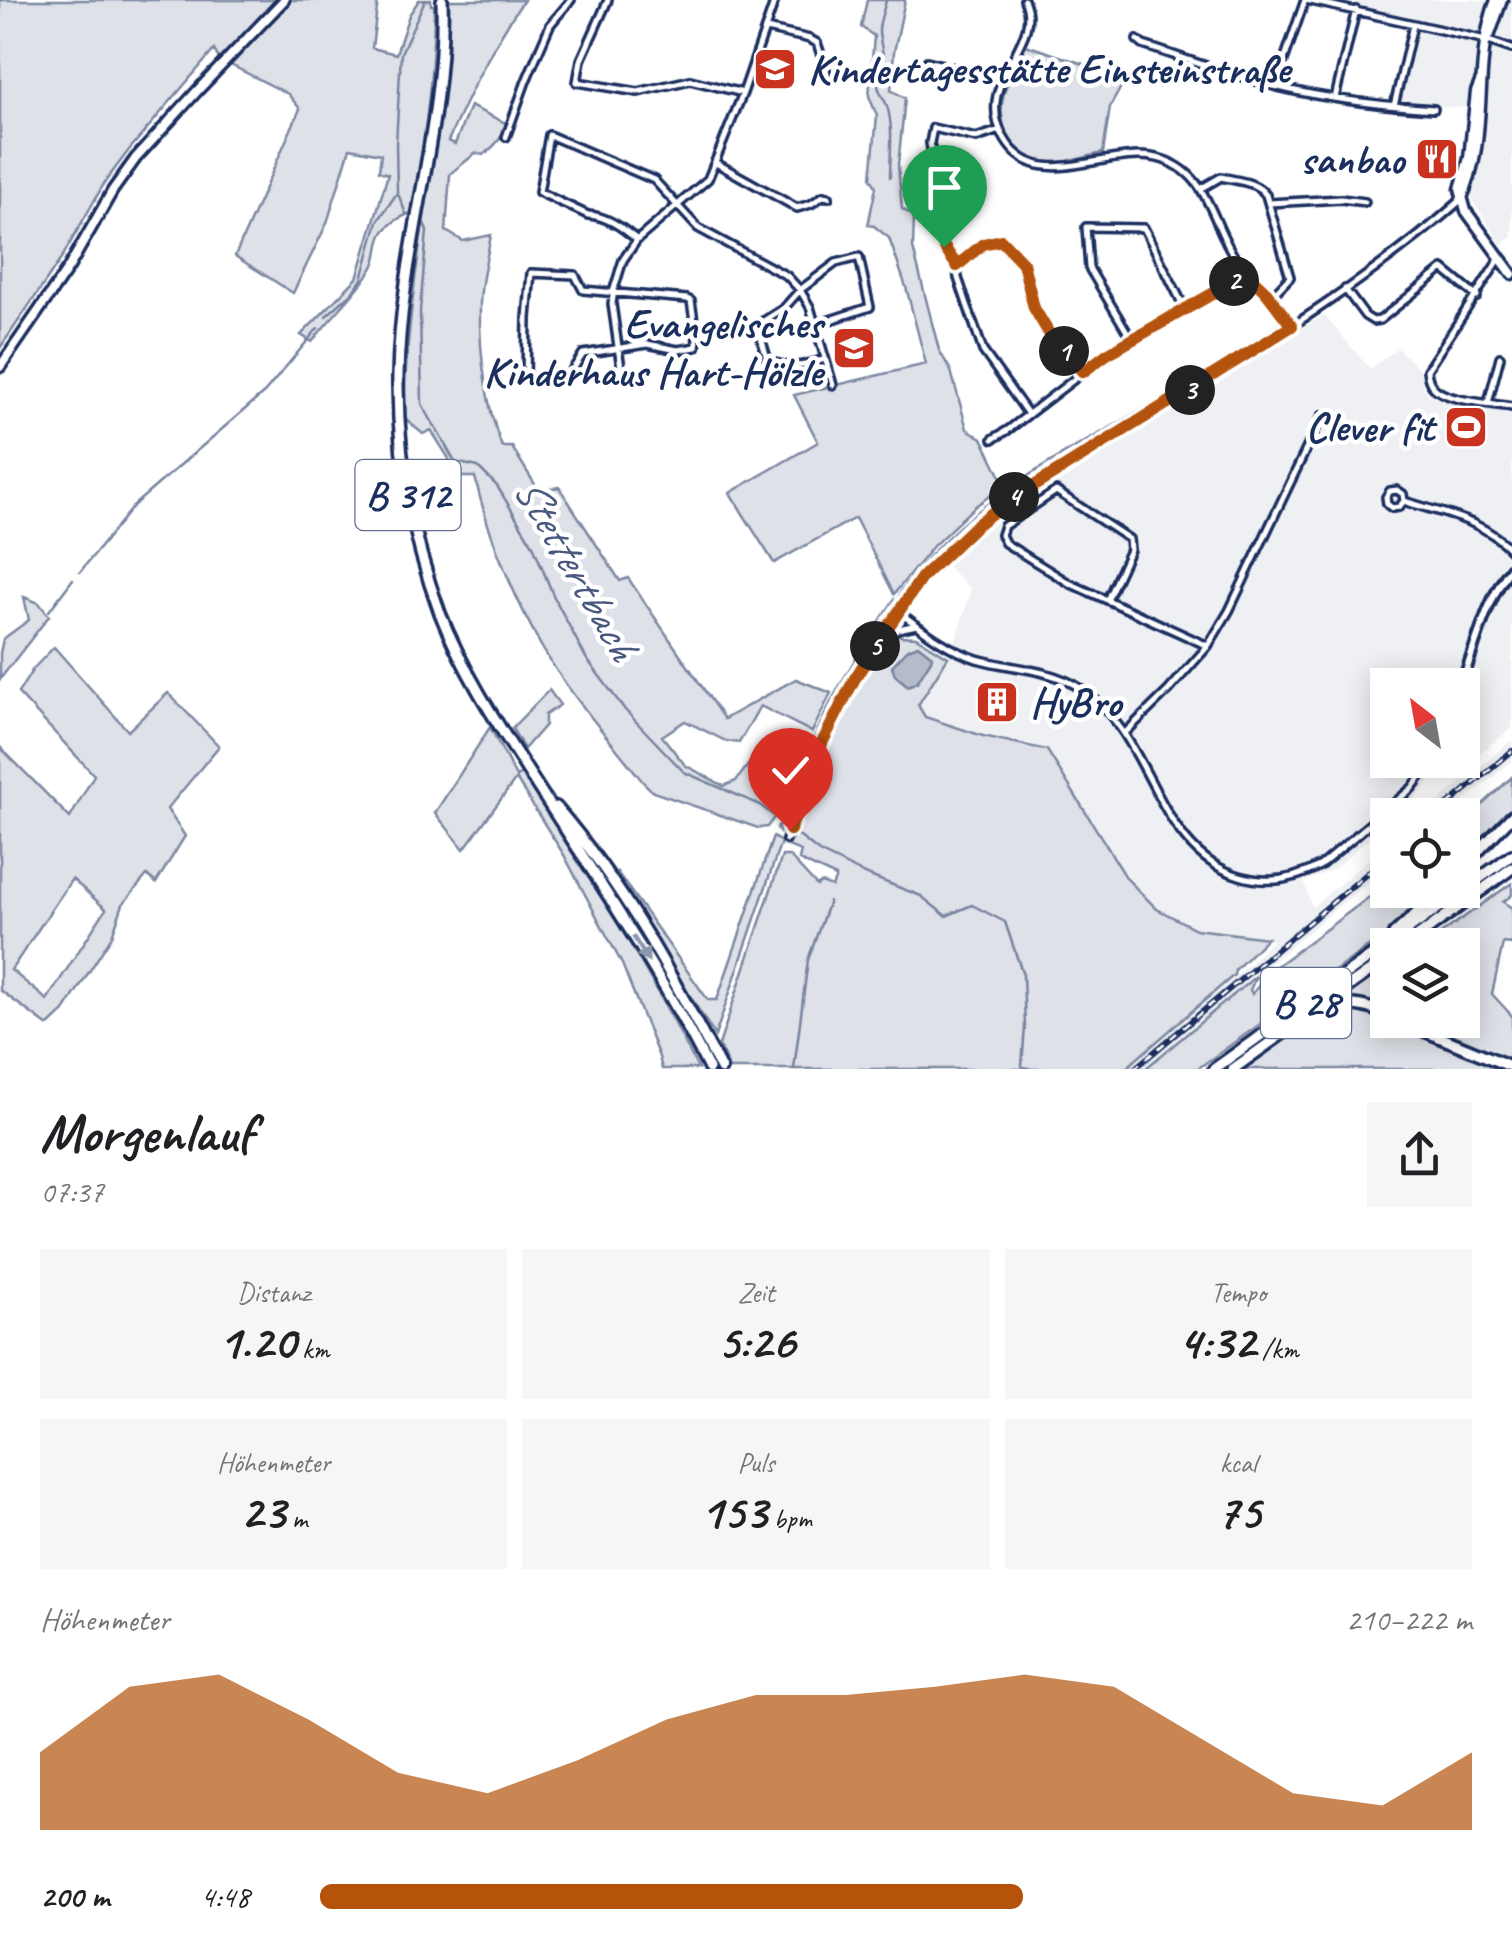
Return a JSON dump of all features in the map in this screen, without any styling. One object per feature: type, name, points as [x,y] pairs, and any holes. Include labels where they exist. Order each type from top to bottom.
[{"type":"highway","name":"B 312","points":[[442,0],[442,57],[434,129],[406,289],[398,374],[403,464],[412,517],[442,616],[482,699],[642,950],[709,1069]]},
{"type":"highway","name":"B 312","points":[[538,786],[618,888],[666,965],[721,1069]]},
{"type":"highway","points":[[1480,849],[1512,816]]},
{"type":"highway","name":"B 28","points":[[1411,928],[1512,855]]},
{"type":"highway","points":[[1429,928],[1512,868]]},
{"type":"highway","points":[[1400,928],[1422,908]]},
{"type":"highway","name":"B 28","points":[[1214,1069],[1370,958]]},
{"type":"highway","name":"B 28","points":[[1232,1069],[1370,971]]},
{"type":"highway","points":[[1290,1028],[1328,1008],[1346,1004],[1370,1008]]},
{"type":"highway","points":[[1443,1038],[1508,1066]]},
{"type":"main road","points":[[0,366],[69,267],[112,190],[136,158],[284,0]]},
{"type":"main road","points":[[1499,0],[1486,40],[1469,158],[1460,189],[1466,211],[1512,274]]},
{"type":"street","points":[[506,137],[550,25],[572,0]]},
{"type":"street","points":[[608,0],[581,60],[577,82],[638,92],[690,80],[743,92]]},
{"type":"street","points":[[622,376],[612,312],[623,260],[637,240],[708,179],[775,0]]},
{"type":"street","points":[[1024,0],[1028,25],[1000,80],[996,105],[1000,130],[1014,151],[1031,164],[1058,168],[1114,157],[1144,156],[1186,170],[1201,188],[1230,251],[1292,326]]},
{"type":"street","points":[[1275,86],[1306,0],[1512,49]]},
{"type":"street","points":[[1335,98],[1356,10]]},
{"type":"street","points":[[1394,106],[1413,25]]},
{"type":"street","points":[[766,29],[817,43],[827,73]]},
{"type":"street","points":[[1137,40],[1148,47],[1275,86],[1335,98],[1434,109]]},
{"type":"street","points":[[926,61],[1000,80]]},
{"type":"street","points":[[933,160],[933,128],[976,138],[1000,130]]},
{"type":"street","points":[[637,240],[619,226],[539,192],[549,136],[654,180],[698,228],[787,276],[810,307],[833,384]]},
{"type":"street","points":[[716,163],[797,208],[823,196],[829,198]]},
{"type":"street","points":[[1201,188],[1222,177],[1262,188],[1290,278],[1270,298]]},
{"type":"street","points":[[786,840],[822,743],[854,680],[922,577],[974,527],[1292,326],[1407,246],[1461,200]]},
{"type":"street","points":[[1269,202],[1366,202]]},
{"type":"street","points":[[1132,340],[1090,268],[1086,227],[1144,228],[1185,309]]},
{"type":"street","points":[[957,266],[983,244],[1001,240],[1023,263],[1034,308],[1053,340],[1083,372]]},
{"type":"street","points":[[944,247],[957,266],[983,351],[1028,414]]},
{"type":"street","points":[[814,325],[870,306],[859,257],[836,262],[784,308],[757,325],[768,361],[801,367],[824,359]]},
{"type":"street","points":[[1500,258],[1427,370],[1430,383],[1438,391],[1512,407]]},
{"type":"street","points":[[1345,289],[1373,322],[1443,269],[1477,297]]},
{"type":"street","points":[[530,273],[575,275],[583,290],[614,293],[664,295],[691,301],[696,347],[678,350],[647,344],[582,354],[569,374],[526,380],[530,273]]},
{"type":"street","points":[[993,439],[1107,354],[1247,274]]},
{"type":"street","points":[[1488,403],[1500,357]]},
{"type":"street","points":[[1125,733],[1208,646],[1228,614],[1322,416]]},
{"type":"street","points":[[1106,600],[1130,550],[1129,539],[1056,491],[1004,526],[1001,535],[1005,543],[1069,583],[1106,600],[1208,646]]},
{"type":"street","points":[[1404,501],[1476,524],[1512,551]]},
{"type":"street","points":[[1468,668],[1494,596],[1512,567]]},
{"type":"street","points":[[899,612],[964,654],[1040,671],[1068,682],[1103,707],[1125,733],[1170,816],[1193,848],[1218,868],[1250,879],[1283,879],[1321,864],[1420,778]]},
{"type":"street","points":[[878,641],[898,629],[917,625]]},
{"type":"shaded area","points":[[0,0],[378,0],[372,48],[396,54],[409,15],[419,0],[431,0],[434,31],[430,84],[412,213],[385,230],[373,267],[312,342],[301,335],[357,278],[388,174],[379,171],[381,154],[350,148],[327,223],[293,293],[235,256],[300,109],[288,94],[219,59],[214,50],[105,182],[61,259],[0,348]]},
{"type":"shaded area","points":[[449,0],[524,0],[492,51],[448,141],[455,144],[470,106],[508,124],[487,152],[476,153],[450,174],[446,231],[463,241],[491,235],[481,288],[481,341],[488,396],[502,447],[512,447],[539,491],[559,487],[620,581],[628,578],[724,719],[796,679],[831,693],[812,732],[760,706],[739,743],[726,741],[685,721],[662,736],[685,765],[724,786],[736,781],[751,761],[765,770],[758,791],[781,808],[767,827],[758,828],[653,792],[643,782],[575,697],[540,644],[502,563],[475,477],[454,477],[448,457],[431,430],[423,434],[404,418],[414,284],[446,77]]},
{"type":"shaded area","points":[[867,0],[905,0],[891,90],[905,98],[898,165],[902,209],[914,216],[913,248],[939,350],[951,371],[967,429],[982,438],[1005,485],[974,507],[934,545],[894,594],[855,518],[774,563],[730,493],[818,442],[794,395],[926,364],[889,238],[868,225],[876,187],[871,178],[877,116],[869,96],[874,36],[861,27]]},
{"type":"shaded area","points":[[1351,0],[1512,0],[1512,236],[1501,244],[1470,190],[1481,157],[1484,71],[1493,31],[1485,29],[1471,108],[1397,105],[1415,22],[1363,11]]},
{"type":"shaded area","points":[[1026,45],[1126,78],[1110,107],[1103,153],[1044,162],[1015,146],[1007,133],[1002,108],[1008,82]]},
{"type":"shaded area","points":[[1324,315],[1370,369],[1397,348],[1420,370],[1423,387],[1430,395],[1443,401],[1512,413],[1512,728],[1480,753],[1480,668],[1370,668],[1370,778],[1431,778],[1414,798],[1370,798],[1370,837],[1334,869],[1304,882],[1312,907],[1370,858],[1370,880],[1145,1069],[1126,1069],[1273,940],[1196,929],[1157,909],[1127,879],[1047,750],[983,736],[925,717],[918,706],[954,646],[971,589],[936,556],[1011,495],[1174,397],[1279,325],[1303,328]]},
{"type":"shaded area","points":[[1279,325],[1174,397],[981,516],[937,556],[897,604],[902,590],[937,548],[997,497]]},
{"type":"shaded area","points":[[24,597],[39,603],[49,616],[0,679],[3,639],[29,620]]},
{"type":"shaded area","points":[[894,600],[895,606],[832,715],[780,833],[777,828],[795,794],[824,716]]},
{"type":"shaded area","points":[[898,632],[900,636],[916,637],[948,657],[918,705],[925,717],[983,736],[1047,750],[1127,879],[1157,909],[1196,929],[1267,938],[1234,975],[1125,1069],[729,1069],[719,1045],[782,856],[789,856],[817,886],[821,883],[832,887],[836,877],[799,860],[801,851],[788,846],[863,673],[874,654]]},
{"type":"shaded area","points":[[54,647],[128,731],[168,693],[219,746],[167,809],[185,836],[156,883],[147,875],[123,904],[112,936],[64,1011],[48,1026],[0,990],[0,747],[70,818],[94,775],[18,693]],"holes":[[[72,879],[106,909],[47,1000],[11,970]]]},
{"type":"shaded area","points":[[549,690],[560,705],[545,715],[545,725],[524,749],[512,728]]},
{"type":"shaded area","points":[[490,727],[516,777],[522,773],[615,918],[698,1069],[662,1069],[622,964],[564,855],[516,779],[464,849],[435,813]]},
{"type":"shaded area","points":[[1512,740],[1512,761],[1468,798],[1442,798],[1466,778],[1480,778],[1480,767]]},
{"type":"shaded area","points":[[1512,777],[1512,809],[1480,843],[1480,807]]},
{"type":"shaded area","points":[[773,837],[781,842],[715,1036],[615,875],[617,872],[708,1000],[717,1000]]},
{"type":"shaded area","points":[[1512,883],[1512,895],[1503,902],[1512,908],[1512,944],[1503,943],[1492,994],[1512,1016],[1512,1060],[1460,1038],[1480,1038],[1480,928],[1449,928]]},
{"type":"shaded area","points":[[1370,897],[1370,908],[1415,908],[1394,928],[1370,928],[1370,946],[1197,1069],[1145,1069],[1256,976],[1252,994],[1271,970]]},
{"type":"shaded area","points":[[1370,976],[1370,1005],[1359,1001],[1334,1002]]},
{"type":"shaded area","points":[[1359,1008],[1370,1013],[1370,1038],[1429,1038],[1501,1069],[1243,1069],[1324,1013]]},
{"type":"water","points":[[918,645],[932,656],[917,682],[908,686],[895,675],[892,666],[908,649]]},
{"type":"waterway","points":[[414,214],[406,214],[397,191],[396,144],[401,53],[425,0]]},
{"type":"waterway","points":[[886,0],[879,27],[883,58],[878,82],[890,123],[890,177]]},
{"type":"waterway","points":[[326,316],[362,279],[378,221],[397,193]]},
{"type":"waterway","name":"Stettertbach","points":[[421,217],[427,231],[420,311],[422,404],[455,462],[478,467],[497,486],[533,545],[553,595],[586,658],[625,710],[684,772],[760,805],[819,852],[921,896],[946,916],[972,905],[1005,922],[1023,975],[1022,1066],[1031,1069]]},
{"type":"waterway","points":[[80,572],[134,505],[265,392],[318,328]]},
{"type":"waterway","points":[[49,611],[73,579]]},
{"type":"waterway","points":[[794,1069],[808,960],[829,901]]},
{"type":"railway","points":[[1456,798],[1512,751]]},
{"type":"railway","points":[[1134,1069],[1370,871]]},
{"type":"place","name":"Kindertagesstätte Einsteinstraße","points":[[775,69]]},
{"type":"place","name":"sanbao","points":[[1437,159]]},
{"type":"place","name":"Evangelisches Kinderhaus Hart-Hölzle","points":[[854,348]]},
{"type":"place","name":"Clever fit","points":[[1466,427]]},
{"type":"place","name":"HyBro","points":[[997,702]]},
{"type":"route","points":[[790,830],[822,743],[854,680],[922,577],[997,509],[1292,326],[1247,274],[1107,354],[1083,372],[1053,340],[1034,308],[1023,263],[1001,240],[983,244],[957,266],[944,247]]}]
